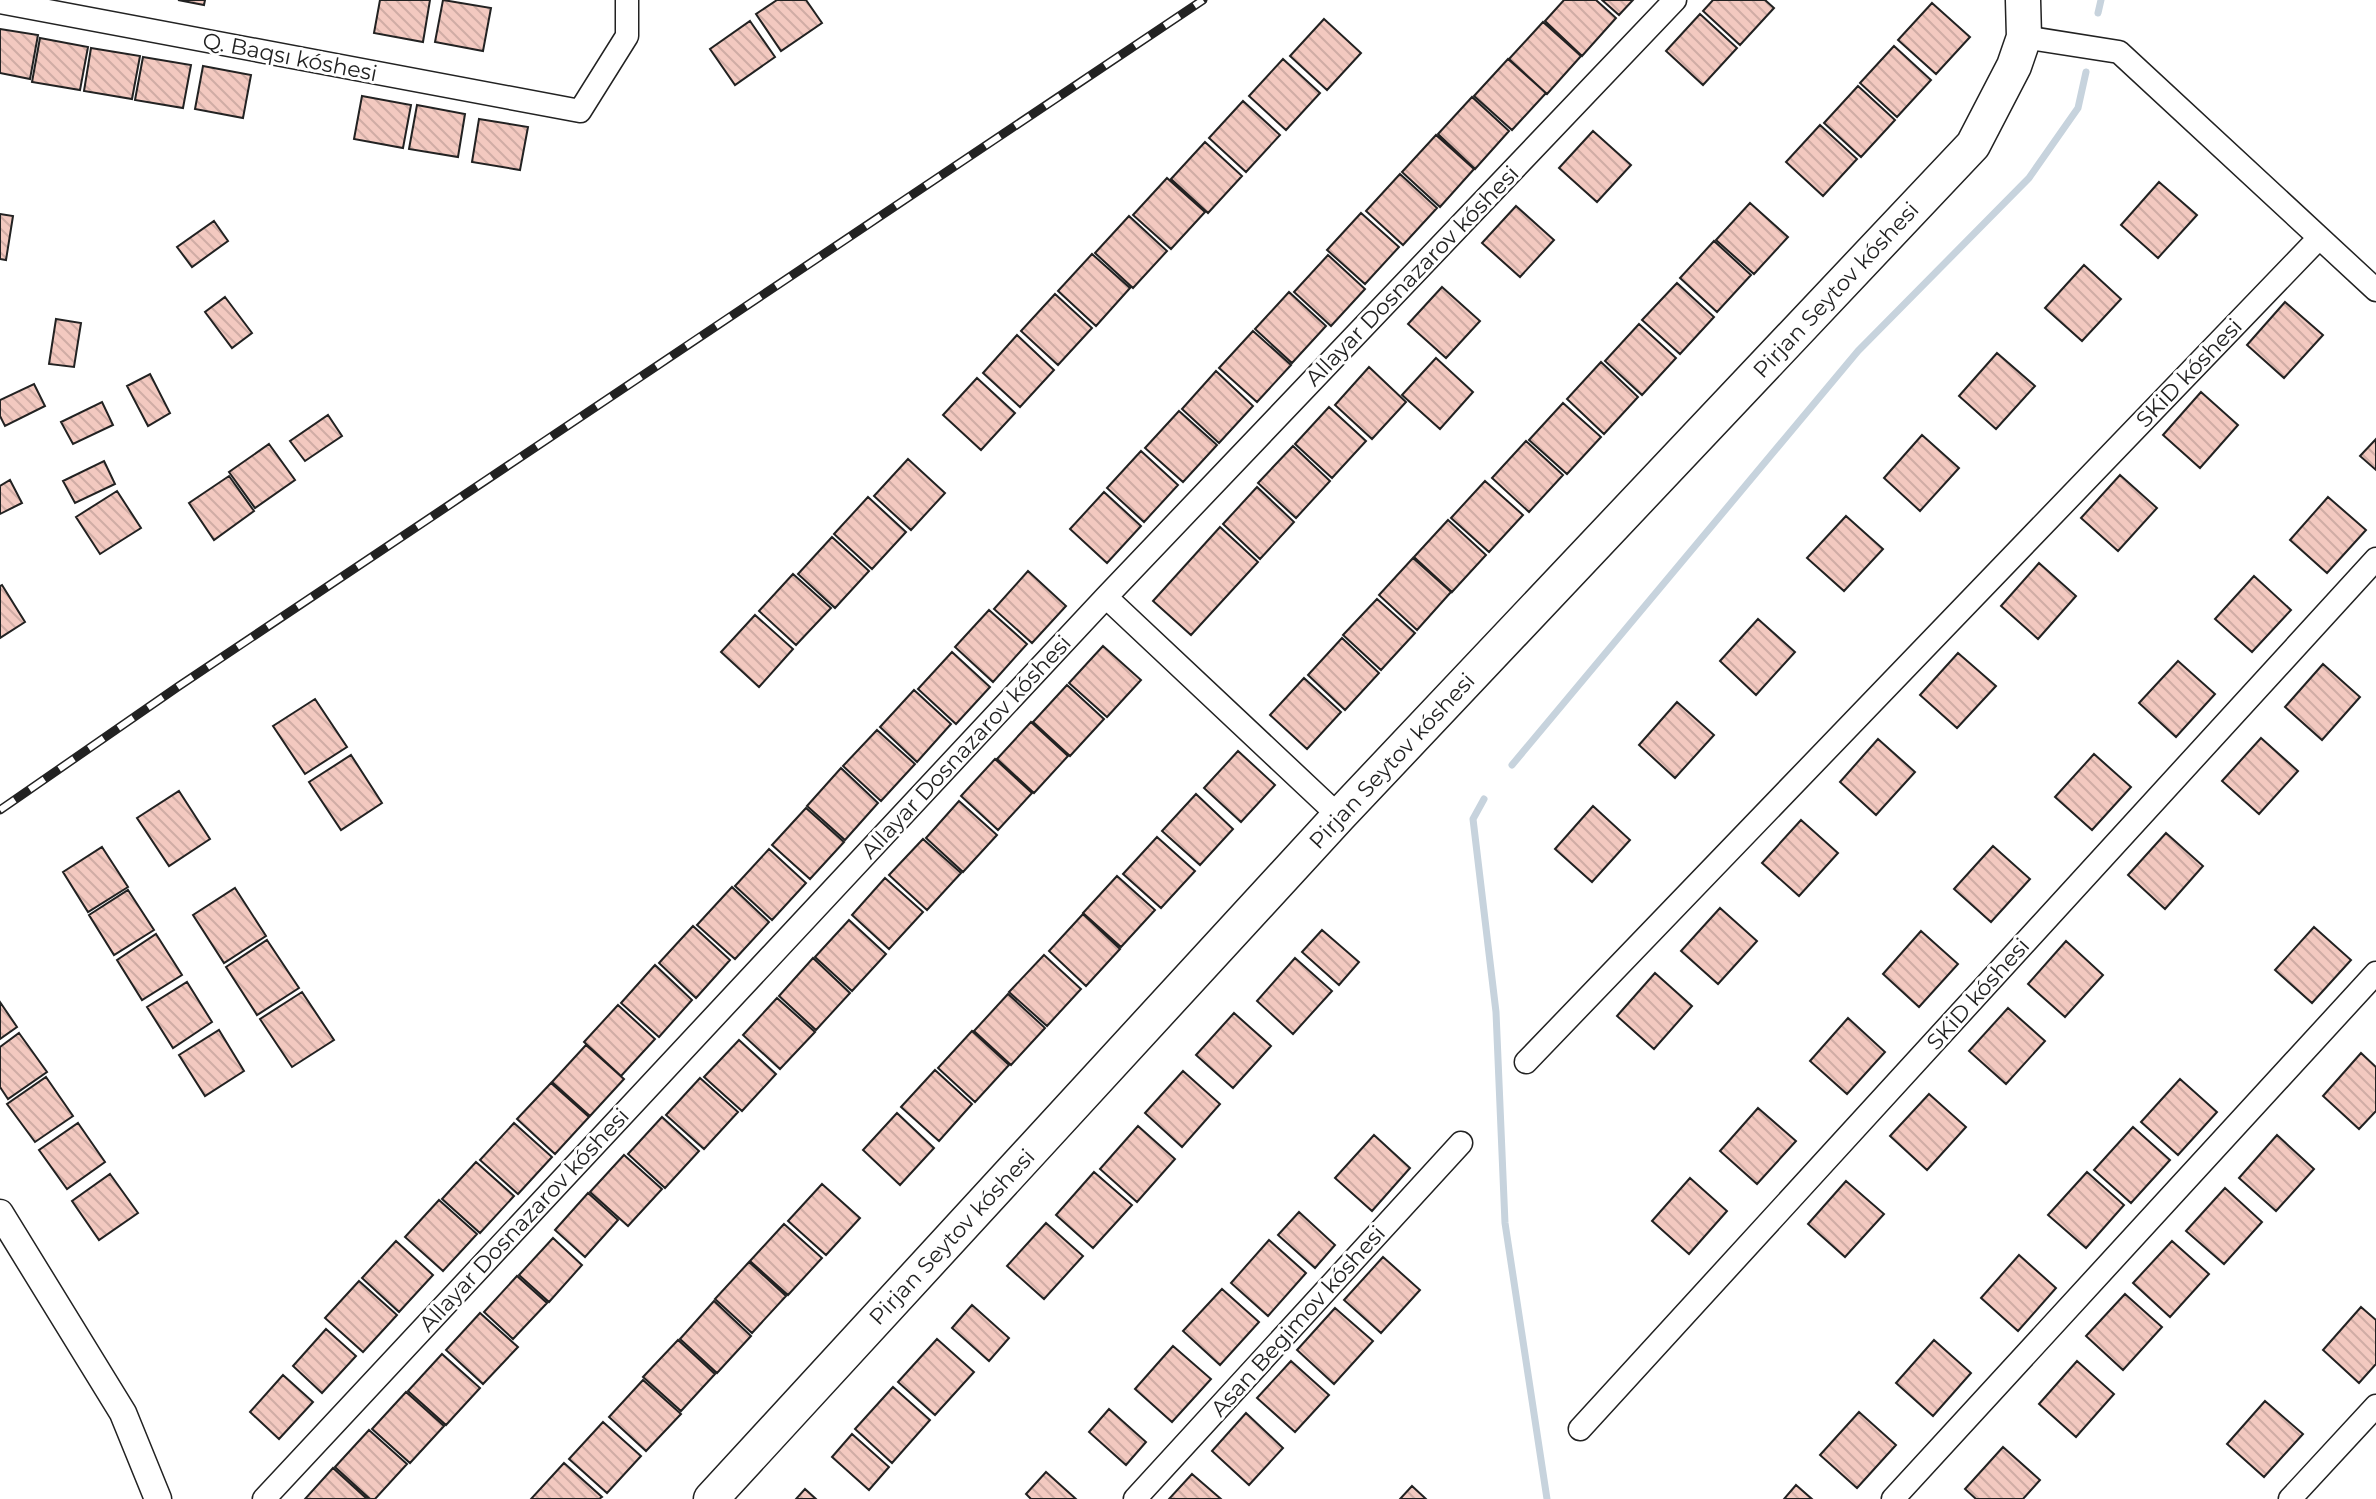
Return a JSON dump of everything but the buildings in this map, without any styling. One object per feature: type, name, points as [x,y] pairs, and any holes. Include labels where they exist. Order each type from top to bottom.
[{"type":"main road","name":"Pirjan Seytov kóshesi","points":[[711,1499],[1339,816],[1973,145],[2014,66],[2024,37],[2023,0]]},
{"type":"street","name":"Q. Baqsı kóshesi","points":[[0,2],[580,111],[627,36],[627,0]]},
{"type":"street","name":"Allayar Dosnazarov kóshesi","points":[[264,1499],[1106,597],[1675,0]]},
{"type":"street","points":[[2024,37],[2119,52],[2376,290]]},
{"type":"street","name":"SKiD kóshesi","points":[[1526,1062],[2319,238]]},
{"type":"street","name":"SKiD kóshesi","points":[[1580,1429],[2376,559]]},
{"type":"street","points":[[1106,597],[1339,816]]},
{"type":"street","points":[[1893,1499],[2376,973]]},
{"type":"street","name":"Asan Begimov kóshesi","points":[[1135,1499],[1461,1143]]},
{"type":"street","points":[[0,1213],[123,1413],[158,1499]]},
{"type":"street","points":[[2290,1499],[2376,1406]]},
{"type":"waterway","points":[[2098,13],[2101,0]]},
{"type":"waterway","points":[[1512,765],[1858,351],[2029,178],[2078,108],[2086,72]]},
{"type":"waterway","points":[[1484,799],[1473,819],[1496,1012],[1505,1223],[1547,1499]]},
{"type":"railway","points":[[0,810],[179,686],[1203,0]]}]
